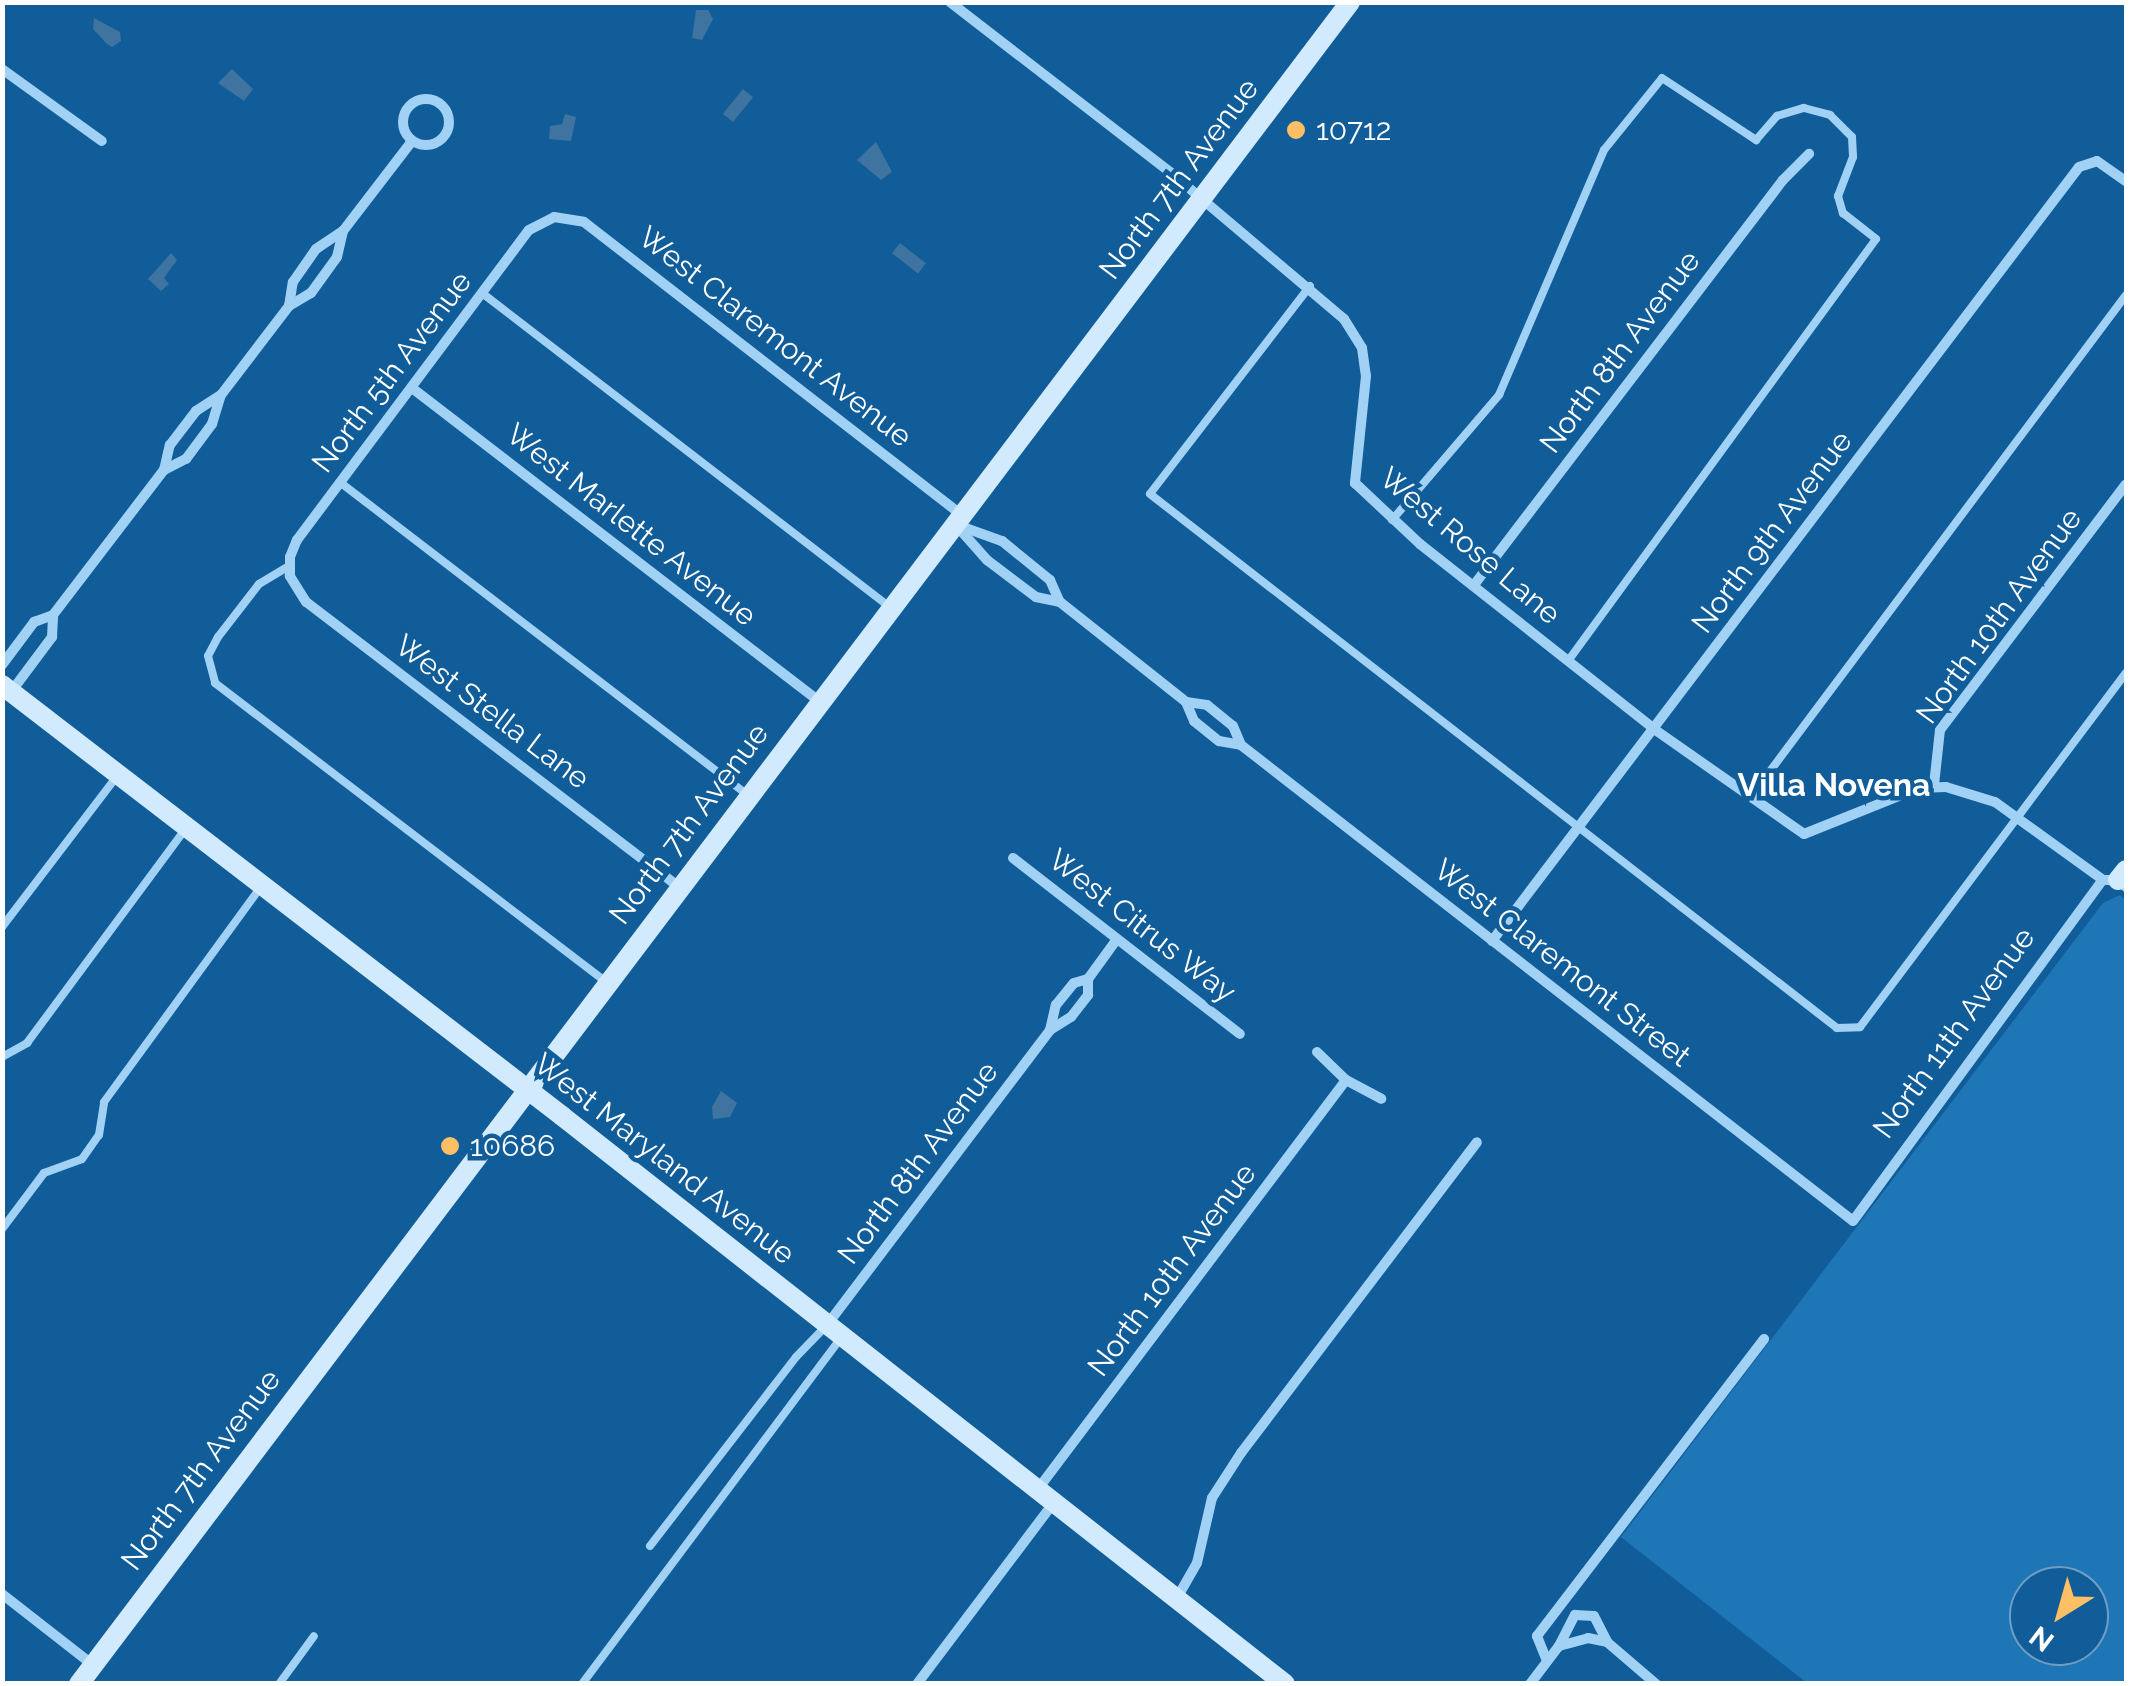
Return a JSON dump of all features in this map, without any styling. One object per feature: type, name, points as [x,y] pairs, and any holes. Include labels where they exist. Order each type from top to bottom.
[{"type":"main road","name":"North 7th Avenue","points":[[79,1684],[1350,2]]},
{"type":"main road","name":"West Maryland Avenue","points":[[7,688],[526,1088],[1285,1684]]},
{"type":"street","name":"West Rose Lane","points":[[950,2],[1202,199],[1344,318],[1362,348],[1364,415],[1355,483],[1392,520],[1568,661],[1654,728],[1804,834],[1934,785]]},
{"type":"street","points":[[2,69],[102,142]]},
{"type":"street","points":[[416,100],[436,101],[448,112],[447,133],[435,144],[412,141],[403,126],[406,110],[416,100]]},
{"type":"street","points":[[289,306],[293,282],[316,248],[343,231],[412,141]]},
{"type":"street","name":"North 8th Avenue","points":[[1474,585],[1783,180],[1810,154]]},
{"type":"street","name":"North 9th Avenue","points":[[1492,941],[2079,167],[2097,161],[2126,180]]},
{"type":"street","name":"West Claremont Avenue","points":[[550,218],[570,217],[589,225],[959,519]]},
{"type":"street","name":"North 5th Avenue","points":[[289,566],[295,544],[340,482],[530,230],[550,218]]},
{"type":"street","points":[[164,470],[186,459],[212,424],[221,395],[289,306],[312,293],[337,257],[343,231]]},
{"type":"street","name":"West Marlette Avenue","points":[[412,388],[820,702]]},
{"type":"street","points":[[2,665],[34,622],[53,615],[164,470],[170,445],[196,410],[221,395]]},
{"type":"street","name":"North 10th Avenue","points":[[1934,785],[1940,730],[2126,484]]},
{"type":"street","name":"West Claremont Street","points":[[959,519],[1002,542],[1038,570],[1050,580],[1060,602]]},
{"type":"street","name":"West Claremont Street","points":[[959,519],[987,560],[1036,597],[1060,602],[1186,702],[1194,722],[1219,741],[1241,745],[1853,1220]]},
{"type":"street","name":"West Stella Lane","points":[[289,566],[293,585],[306,602],[679,887]]},
{"type":"street","points":[[1024,588],[1038,570]]},
{"type":"street","points":[[7,688],[52,637],[53,615]]},
{"type":"street","name":"West Claremont Street","points":[[1186,702],[1207,705],[1233,726],[1241,745]]},
{"type":"street","points":[[1934,785],[1973,792],[2119,879]]},
{"type":"street","name":"West Citrus Way","points":[[1014,858],[1240,1034]]},
{"type":"street","name":"North 11th Avenue","points":[[1853,1220],[2119,879]]},
{"type":"street","name":"North 8th Avenue","points":[[1050,1030],[1071,1017],[1088,995],[1088,980],[1118,939]]},
{"type":"street","name":"North 8th Avenue","points":[[834,1332],[1050,1030],[1056,1005],[1074,983],[1088,980]]},
{"type":"street","points":[[1317,1052],[1346,1080],[1381,1099]]},
{"type":"street","name":"North 10th Avenue","points":[[917,1684],[1046,1495],[1346,1080]]},
{"type":"street","points":[[1177,1598],[1198,1563],[1212,1498],[1231,1468],[1477,1142]]},
{"type":"street","points":[[1547,1661],[1537,1636],[1764,1340]]},
{"type":"street","points":[[2,1594],[93,1665]]},
{"type":"street","points":[[1530,1684],[1575,1615],[1586,1612],[1600,1623],[1607,1642]]},
{"type":"street","points":[[1558,1646],[1588,1638],[1607,1642],[1656,1684]]},
{"type":"lane","points":[[1392,520],[1499,395],[1604,150],[1662,78],[1756,140],[1777,116],[1804,108],[1830,116],[1852,137],[1853,157],[1838,196],[1843,213],[1876,239],[1568,661]]},
{"type":"lane","points":[[1310,286],[1150,494],[1576,830],[1837,1028],[1860,1027],[2126,673]]},
{"type":"lane","points":[[482,293],[891,608]]},
{"type":"lane","points":[[1750,798],[2126,295]]},
{"type":"lane","points":[[340,482],[749,796]]},
{"type":"lane","points":[[289,566],[260,584],[218,637],[208,656],[215,683],[606,983]]},
{"type":"lane","points":[[2,927],[118,774]]},
{"type":"lane","points":[[2,1057],[27,1043],[186,827]]},
{"type":"lane","points":[[2,1229],[44,1173],[82,1159],[99,1135],[104,1102],[262,885]]},
{"type":"lane","points":[[650,1546],[796,1357],[834,1332]]},
{"type":"lane","points":[[582,1684],[834,1332]]},
{"type":"lane","points":[[279,1684],[314,1636]]},
{"type":"shaded area","points":[[696,10],[708,10],[713,19],[702,40],[692,38]]},
{"type":"shaded area","points":[[94,18],[120,32],[121,41],[112,47],[107,44],[93,29]]},
{"type":"shaded area","points":[[232,69],[253,89],[244,101],[218,83]]},
{"type":"shaded area","points":[[743,89],[753,97],[733,122],[723,114]]},
{"type":"shaded area","points":[[565,114],[576,117],[571,141],[549,139],[550,126],[562,124]]},
{"type":"shaded area","points":[[876,142],[892,172],[881,180],[857,160]]},
{"type":"shaded area","points":[[900,243],[926,263],[918,274],[892,253]]},
{"type":"shaded area","points":[[171,253],[177,260],[164,278],[169,284],[161,291],[148,279]]},
{"type":"shaded area","points":[[2120,895],[2126,901],[2126,1683],[1807,1683],[1621,1537],[2103,903]]},
{"type":"shaded area","points":[[721,1091],[737,1103],[730,1117],[713,1119],[712,1107]]},
{"type":"place","name":"10712","points":[[1296,130]]},
{"type":"place","name":"10686","points":[[450,1146]]},
{"type":"district","name":"Villa Novena","points":[[1834,785]]}]
